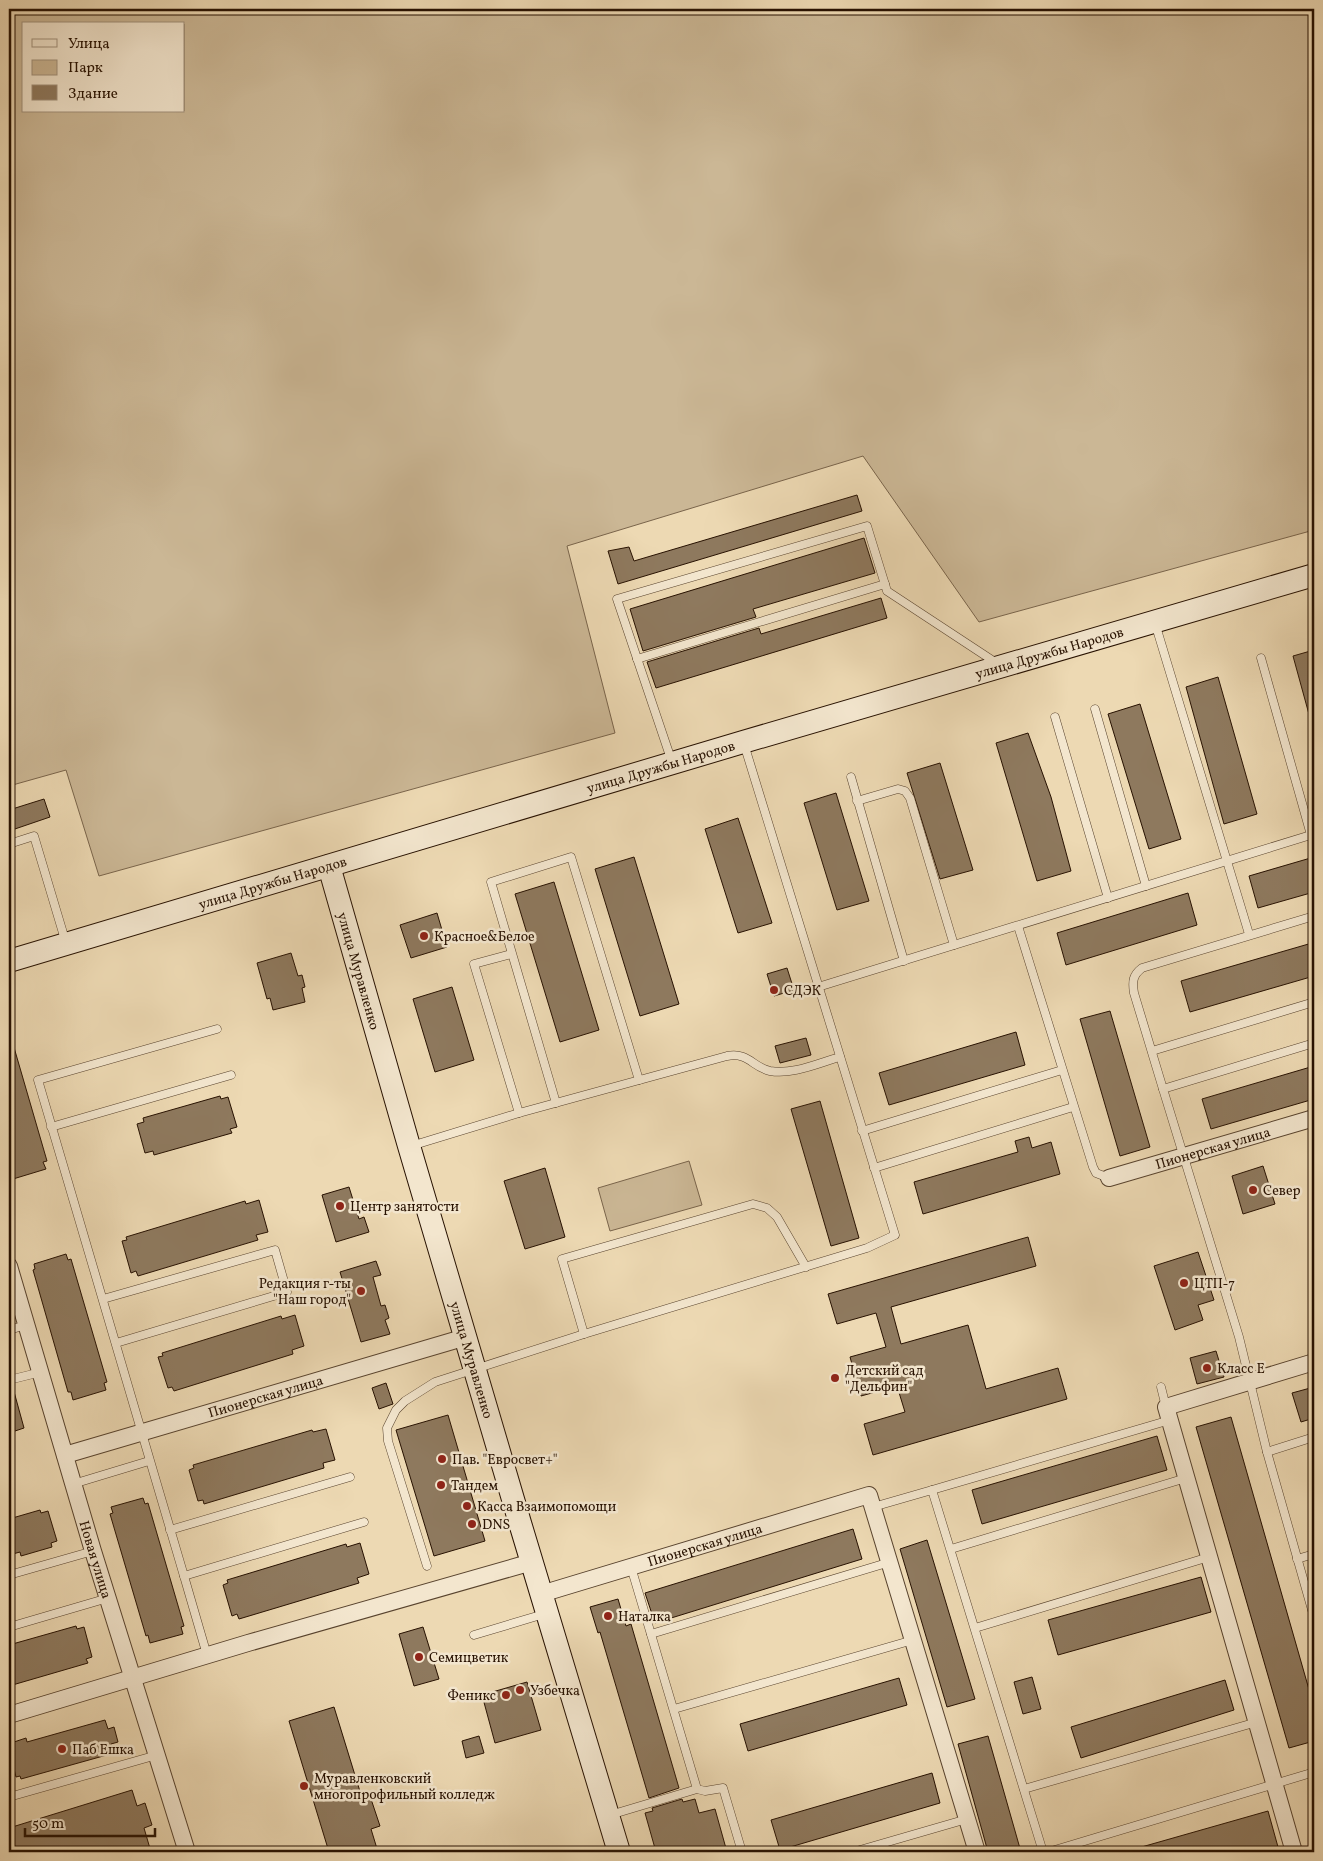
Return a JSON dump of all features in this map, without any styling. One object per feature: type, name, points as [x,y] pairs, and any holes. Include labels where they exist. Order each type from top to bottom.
[{"type":"street","name":"улица Дружбы Народов","points":[[9,961],[743,742],[1314,575]]},
{"type":"street","name":"улица Муравленко","points":[[330,866],[409,1146],[619,1852]]},
{"type":"street","name":"Пионерская улица","points":[[1109,1178],[1314,1118]]},
{"type":"street","name":"Новая улица","points":[[9,1266],[93,1551],[187,1852]]},
{"type":"street","name":"Пионерская улица","points":[[65,1455],[142,1434],[466,1337]]},
{"type":"street","points":[[1294,1852],[1168,1413],[1249,1382],[1314,1362]]},
{"type":"street","name":"Пионерская улица","points":[[544,1604],[631,1567],[869,1495],[877,1521]]},
{"type":"street","points":[[877,1521],[977,1852]]},
{"type":"street","points":[[9,1715],[207,1655],[532,1562]]},
{"type":"lane","points":[[673,764],[617,599],[868,526],[887,591],[1002,666]]},
{"type":"lane","points":[[637,659],[885,584]]},
{"type":"lane","points":[[1154,622],[1250,934]]},
{"type":"lane","points":[[818,987],[1313,835],[1261,658]]},
{"type":"lane","points":[[1095,709],[1146,886]]},
{"type":"lane","points":[[1055,717],[1108,898]]},
{"type":"lane","points":[[426,1566],[388,1441],[387,1428],[396,1410],[405,1401],[435,1382],[475,1368],[867,1248],[895,1235],[743,742]]},
{"type":"lane","points":[[850,778],[904,961]]},
{"type":"lane","points":[[857,801],[898,789],[905,791],[910,798],[954,945]]},
{"type":"lane","points":[[9,844],[34,836],[66,944]]},
{"type":"lane","points":[[556,1103],[492,882],[572,857],[639,1080]]},
{"type":"lane","points":[[1314,916],[1142,968],[1135,973],[1132,982],[1239,1338],[1267,1452],[1314,1617]]},
{"type":"lane","points":[[1018,926],[1073,1107],[1096,1173],[1109,1178]]},
{"type":"lane","points":[[512,954],[474,964],[519,1113]]},
{"type":"lane","points":[[1152,1051],[1314,1002]]},
{"type":"lane","points":[[207,1655],[38,1080],[217,1029]]},
{"type":"lane","points":[[1163,1089],[1314,1043]]},
{"type":"lane","points":[[409,1146],[519,1113],[734,1054],[741,1054],[767,1070],[780,1072],[840,1057]]},
{"type":"lane","points":[[862,1131],[1062,1070]]},
{"type":"lane","points":[[51,1127],[231,1075]]},
{"type":"lane","points":[[874,1168],[1073,1107]]},
{"type":"lane","points":[[584,1334],[562,1259],[754,1204],[767,1208],[777,1217],[806,1267]]},
{"type":"lane","points":[[103,1299],[275,1250],[288,1292],[116,1343]]},
{"type":"lane","points":[[9,1330],[26,1325]]},
{"type":"lane","points":[[9,1380],[41,1372]]},
{"type":"lane","points":[[877,1521],[873,1507],[932,1490],[1168,1413],[1160,1387]]},
{"type":"lane","points":[[1267,1452],[1314,1437]]},
{"type":"lane","points":[[73,1484],[149,1461]]},
{"type":"lane","points":[[170,1530],[350,1477]]},
{"type":"lane","points":[[952,1549],[1186,1478]]},
{"type":"lane","points":[[932,1490],[952,1549],[1043,1852]]},
{"type":"lane","points":[[184,1576],[364,1522]]},
{"type":"lane","points":[[9,1575],[93,1551]]},
{"type":"lane","points":[[1297,1559],[1314,1554]]},
{"type":"lane","points":[[975,1628],[1209,1557]]},
{"type":"lane","points":[[651,1634],[890,1562]]},
{"type":"lane","points":[[631,1567],[697,1789]]},
{"type":"lane","points":[[9,1627],[108,1598]]},
{"type":"lane","points":[[474,1635],[544,1604]]},
{"type":"lane","points":[[674,1709],[913,1640]]},
{"type":"lane","points":[[1024,1788],[1257,1722]]},
{"type":"lane","points":[[9,1797],[158,1755]]},
{"type":"lane","points":[[1048,1852],[1311,1773],[1314,1769]]},
{"type":"lane","points":[[608,1815],[697,1789],[723,1788],[742,1852]]},
{"type":"lane","points":[[853,1852],[967,1819]]},
{"type":"green space","points":[[9,9],[1314,9],[1314,530],[979,622],[863,456],[567,546],[615,733],[99,876],[66,770],[9,786]]},
{"type":"green space","points":[[689,1161],[702,1205],[610,1231],[598,1188]]},
{"type":"building","points":[[857,495],[862,511],[618,584],[608,551],[629,547],[634,561]]},
{"type":"building","points":[[864,538],[875,573],[753,609],[756,617],[643,651],[630,609]]},
{"type":"building","points":[[881,598],[887,618],[656,688],[647,662],[759,628],[761,634]]},
{"type":"building","points":[[1314,650],[1314,717],[1310,718],[1293,656]]},
{"type":"building","points":[[1218,677],[1257,814],[1224,824],[1186,687]]},
{"type":"building","points":[[1140,704],[1181,839],[1149,849],[1108,714]]},
{"type":"building","points":[[1028,733],[1051,797],[1071,871],[1037,881],[996,743]]},
{"type":"building","points":[[940,763],[973,870],[940,879],[907,773]]},
{"type":"building","points":[[836,793],[869,901],[837,910],[804,803]]},
{"type":"building","points":[[44,799],[50,817],[9,831],[9,810]]},
{"type":"building","points":[[738,818],[772,923],[738,933],[705,829]]},
{"type":"building","points":[[634,857],[679,1004],[640,1016],[595,869]]},
{"type":"building","points":[[1314,857],[1314,892],[1258,908],[1249,876]]},
{"type":"building","points":[[554,882],[599,1030],[560,1042],[515,894]]},
{"type":"building","points":[[1188,893],[1197,925],[1066,965],[1057,933]]},
{"type":"building","name":"Красное&Белое","points":[[437,913],[447,947],[411,958],[400,925]]},
{"type":"building","points":[[1312,943],[1314,951],[1314,976],[1190,1012],[1181,981]]},
{"type":"building","points":[[291,953],[298,976],[302,975],[305,987],[302,988],[305,1002],[273,1010],[270,998],[267,999],[257,963]]},
{"type":"building","points":[[787,968],[794,990],[774,996],[767,974]]},
{"type":"building","points":[[452,987],[474,1060],[435,1072],[413,999]]},
{"type":"building","points":[[1110,1011],[1150,1147],[1120,1156],[1080,1019]]},
{"type":"building","points":[[1016,1032],[1025,1065],[889,1105],[879,1073]]},
{"type":"building","points":[[806,1038],[811,1055],[780,1063],[775,1046]]},
{"type":"building","points":[[13,1044],[47,1161],[43,1162],[46,1169],[13,1179],[9,1163],[9,1045]]},
{"type":"building","points":[[1314,1066],[1314,1099],[1211,1129],[1202,1099]]},
{"type":"building","points":[[220,1096],[221,1099],[228,1097],[237,1127],[230,1129],[232,1133],[154,1155],[153,1151],[145,1153],[137,1124],[144,1122],[143,1118]]},
{"type":"building","points":[[820,1101],[859,1238],[831,1246],[791,1109]]},
{"type":"building","points":[[1029,1137],[1032,1148],[1051,1142],[1060,1174],[923,1214],[914,1182],[1018,1152],[1015,1141]]},
{"type":"building","name":"Север","points":[[1263,1166],[1275,1204],[1243,1214],[1232,1176]]},
{"type":"building","points":[[545,1168],[565,1237],[525,1249],[504,1181]]},
{"type":"building","name":"Центр занятости","points":[[349,1187],[359,1219],[364,1217],[369,1232],[336,1242],[322,1195]]},
{"type":"building","points":[[259,1200],[268,1232],[256,1235],[258,1240],[138,1276],[136,1271],[131,1273],[122,1241],[127,1240],[126,1237],[245,1201],[246,1204]]},
{"type":"building","points":[[1028,1237],[1036,1266],[891,1307],[901,1344],[968,1325],[986,1389],[1058,1368],[1067,1399],[873,1455],[864,1424],[905,1412],[897,1386],[861,1396],[850,1357],[886,1347],[876,1313],[837,1324],[828,1294]]},
{"type":"building","name":"ЦТП-7","points":[[1198,1252],[1214,1300],[1198,1305],[1203,1320],[1175,1330],[1154,1266]]},
{"type":"building","points":[[66,1254],[68,1260],[71,1259],[107,1382],[104,1383],[106,1390],[73,1400],[71,1392],[68,1392],[33,1270],[35,1269],[34,1264]]},
{"type":"building","name":"Редакция г-ты \"Наш город\"","points":[[376,1261],[381,1275],[373,1277],[381,1306],[385,1305],[389,1318],[385,1320],[390,1334],[361,1342],[340,1272]]},
{"type":"building","points":[[295,1315],[304,1346],[292,1350],[293,1354],[174,1391],[172,1387],[168,1388],[158,1357],[163,1356],[162,1353],[281,1316],[282,1319]]},
{"type":"building","name":"Класс Е","points":[[1216,1351],[1224,1377],[1197,1384],[1190,1358]]},
{"type":"building","points":[[386,1383],[393,1404],[379,1409],[372,1388]]},
{"type":"building","points":[[1314,1387],[1314,1418],[1301,1422],[1292,1393]]},
{"type":"building","points":[[9,1388],[13,1388],[24,1428],[9,1433]]},
{"type":"building","name":"Тандем","points":[[448,1415],[485,1541],[434,1556],[396,1430]]},
{"type":"building","points":[[1231,1417],[1314,1707],[1314,1741],[1289,1748],[1196,1427]]},
{"type":"building","points":[[326,1429],[335,1460],[323,1463],[324,1468],[204,1504],[203,1500],[198,1501],[189,1470],[194,1468],[193,1465],[312,1430],[313,1432]]},
{"type":"building","points":[[1157,1436],[1167,1470],[982,1524],[972,1490]]},
{"type":"building","points":[[143,1498],[145,1504],[148,1503],[184,1626],[181,1627],[183,1634],[150,1643],[148,1635],[146,1636],[110,1514],[113,1513],[111,1507]]},
{"type":"building","points":[[40,1510],[41,1513],[48,1511],[57,1541],[51,1543],[52,1547],[21,1556],[20,1552],[9,1555],[9,1519]]},
{"type":"building","points":[[853,1529],[862,1559],[655,1623],[645,1593]]},
{"type":"building","points":[[927,1540],[975,1699],[947,1707],[900,1549]]},
{"type":"building","points":[[360,1543],[369,1574],[357,1578],[359,1583],[239,1619],[237,1614],[232,1616],[223,1585],[228,1583],[227,1580],[346,1544],[347,1547]]},
{"type":"building","points":[[1201,1577],[1211,1612],[1058,1655],[1048,1620]]},
{"type":"building","points":[[618,1599],[626,1626],[631,1624],[679,1788],[649,1798],[600,1632],[598,1633],[590,1607]]},
{"type":"building","points":[[76,1626],[77,1629],[84,1627],[92,1657],[86,1659],[88,1663],[9,1686],[9,1645]]},
{"type":"building","name":"Семицветик","points":[[423,1627],[439,1679],[414,1686],[399,1634]]},
{"type":"building","points":[[1032,1677],[1041,1709],[1023,1714],[1014,1682]]},
{"type":"building","points":[[899,1678],[907,1705],[748,1751],[740,1724]]},
{"type":"building","points":[[1225,1680],[1234,1710],[1081,1758],[1071,1727]]},
{"type":"building","points":[[527,1682],[541,1730],[495,1743],[482,1695]]},
{"type":"building","points":[[334,1707],[362,1798],[370,1796],[380,1826],[371,1829],[378,1852],[329,1852],[289,1721]]},
{"type":"building","name":"Паб Ешка","points":[[105,1720],[108,1729],[114,1727],[118,1742],[111,1744],[114,1753],[21,1779],[20,1776],[16,1777],[11,1757],[14,1756],[11,1743],[26,1738],[27,1742]]},
{"type":"building","points":[[479,1736],[484,1753],[466,1758],[462,1741]]},
{"type":"building","points":[[988,1736],[1021,1852],[988,1852],[958,1744]]},
{"type":"building","points":[[932,1773],[940,1803],[780,1850],[771,1820]]},
{"type":"building","points":[[132,1790],[137,1806],[145,1803],[152,1825],[144,1828],[151,1852],[17,1852],[9,1828]]},
{"type":"building","points":[[682,1799],[683,1802],[695,1799],[699,1813],[715,1809],[727,1852],[656,1852],[645,1813],[653,1811],[652,1808]]},
{"type":"building","points":[[1268,1811],[1278,1847],[1259,1852],[1139,1852],[1138,1848]]},
{"type":"place","name":"Красное&Белое","points":[[424,936]]},
{"type":"place","name":"СДЭК","points":[[774,990]]},
{"type":"place","name":"Север","points":[[1253,1190]]},
{"type":"place","name":"Центр занятости","points":[[340,1206]]},
{"type":"place","name":"ЦТП-7","points":[[1184,1283]]},
{"type":"place","name":"Редакция г-ты \"Наш город\"","points":[[361,1291]]},
{"type":"place","name":"Класс Е","points":[[1207,1368]]},
{"type":"place","name":"Детский сад \"Дельфин\"","points":[[835,1378]]},
{"type":"place","name":"Пав. \"Евросвет+\"","points":[[442,1459]]},
{"type":"place","name":"Тандем","points":[[441,1485]]},
{"type":"place","name":"Касса Взаимопомощи","points":[[467,1506]]},
{"type":"place","name":"DNS","points":[[472,1524]]},
{"type":"place","name":"Наталка","points":[[608,1616]]},
{"type":"place","name":"Семицветик","points":[[419,1657]]},
{"type":"place","name":"Узбечка","points":[[520,1690]]},
{"type":"place","name":"Феникс","points":[[506,1695]]},
{"type":"place","name":"Паб Ешка","points":[[62,1749]]},
{"type":"place","name":"Муравленковский многопрофильный колледж","points":[[304,1786]]}]
